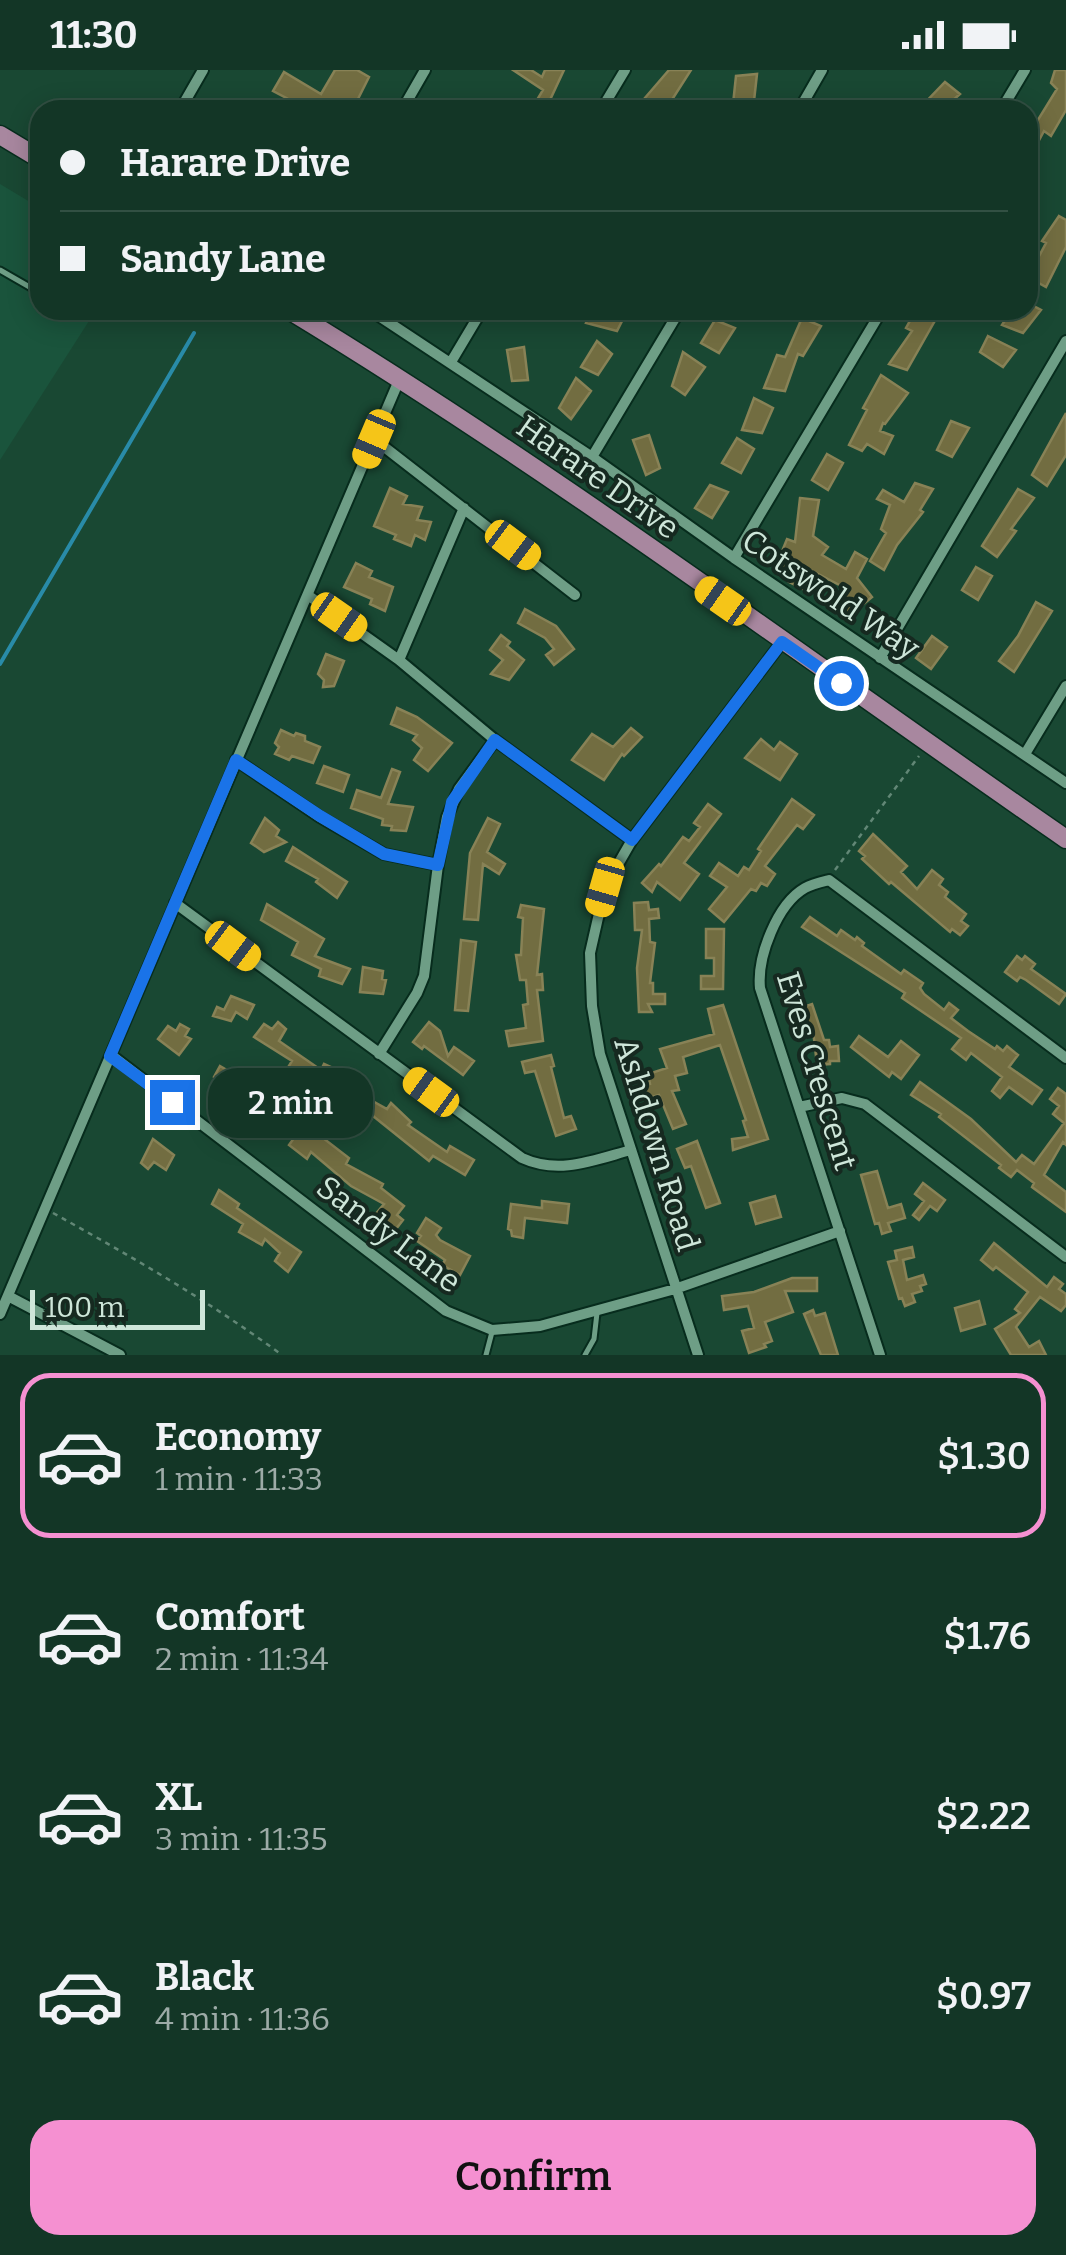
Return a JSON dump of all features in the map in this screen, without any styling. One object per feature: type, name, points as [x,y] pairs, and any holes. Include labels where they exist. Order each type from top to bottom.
[{"type":"main road","points":[[0,135],[30,153]]},
{"type":"main road","name":"Harare Drive","points":[[304,320],[400,378],[1066,838]]},
{"type":"street","points":[[186,100],[204,70]]},
{"type":"street","points":[[408,100],[425,70]]},
{"type":"street","points":[[608,100],[625,70]]},
{"type":"street","points":[[805,100],[822,70]]},
{"type":"street","points":[[1007,100],[1025,70]]},
{"type":"street","name":"Cotswold Way","points":[[386,320],[592,456],[734,558],[1066,784]]},
{"type":"street","points":[[451,362],[476,320]]},
{"type":"street","points":[[592,456],[674,320]]},
{"type":"street","points":[[734,558],[876,320]]},
{"type":"street","points":[[880,658],[1066,341]]},
{"type":"street","points":[[0,1314],[400,378]]},
{"type":"street","points":[[374,439],[575,595]]},
{"type":"street","points":[[399,660],[464,508]]},
{"type":"street","points":[[308,596],[399,660],[495,740],[632,840]]},
{"type":"street","name":"Ashdown Road","points":[[698,1355],[600,1054],[592,1006],[590,953],[605,887],[632,840],[782,642]]},
{"type":"street","points":[[1025,754],[1066,686]]},
{"type":"street","points":[[379,1054],[424,976],[438,865],[452,802],[495,740]]},
{"type":"street","points":[[236,760],[384,854],[438,865]]},
{"type":"street","points":[[828,880],[1066,1058]]},
{"type":"street","name":"Eves Crescent","points":[[828,880],[797,895],[769,934],[760,960],[760,988],[880,1355]]},
{"type":"street","points":[[174,903],[532,1163],[562,1168],[631,1150]]},
{"type":"street","name":"Sandy Lane","points":[[110,1056],[446,1311],[492,1330],[540,1326],[675,1289],[840,1230]]},
{"type":"street","points":[[799,1107],[842,1098],[866,1104],[1066,1258]]},
{"type":"street","points":[[8,1296],[120,1355]]},
{"type":"lane","points":[[0,270],[30,286]]},
{"type":"lane","points":[[585,1355],[594,1339],[597,1310]]},
{"type":"lane","points":[[486,1355],[492,1330]]},
{"type":"path","points":[[828,880],[929,744]]},
{"type":"path","points":[[47,1210],[155,1269],[251,1330],[282,1355]]},
{"type":"shaded area","points":[[0,184],[30,202],[30,320],[90,320],[0,460]]},
{"type":"building","points":[[335,70],[357,70],[369,77],[360,100],[290,100],[273,91],[284,72],[321,94]]},
{"type":"building","points":[[513,70],[531,70],[542,77],[545,70],[564,70],[550,100],[537,100],[543,90]]},
{"type":"building","points":[[669,70],[691,70],[672,100],[644,99]]},
{"type":"building","points":[[1055,70],[1066,70],[1066,110],[1051,136],[1044,131],[1038,142],[1038,120],[1057,89],[1051,83]]},
{"type":"building","points":[[757,74],[754,100],[733,100],[736,76]]},
{"type":"building","points":[[945,82],[960,94],[953,100],[928,100]]},
{"type":"building","points":[[1059,216],[1066,220],[1066,247],[1046,287],[1038,283],[1038,258],[1046,243],[1042,241]]},
{"type":"building","points":[[587,320],[622,320],[617,331],[586,323]]},
{"type":"building","points":[[715,320],[735,328],[719,353],[701,343]]},
{"type":"building","points":[[801,320],[821,326],[803,356],[798,354],[785,391],[764,388],[777,355],[785,357]]},
{"type":"building","points":[[910,320],[935,320],[907,370],[889,364],[912,331],[906,328]]},
{"type":"building","points":[[1005,320],[1033,320],[1023,333],[1002,325]]},
{"type":"building","points":[[988,336],[1016,350],[1003,367],[980,352]]},
{"type":"building","points":[[597,341],[612,354],[598,375],[581,367]]},
{"type":"building","points":[[524,347],[528,380],[512,381],[507,350]]},
{"type":"building","points":[[683,352],[705,367],[685,395],[672,386]]},
{"type":"building","points":[[881,375],[908,393],[883,423],[880,431],[893,436],[884,454],[867,444],[862,451],[849,445]]},
{"type":"building","points":[[576,378],[591,391],[571,419],[559,408]]},
{"type":"building","points":[[754,398],[773,408],[762,433],[742,430]]},
{"type":"building","points":[[1066,413],[1066,455],[1047,486],[1032,475]]},
{"type":"building","points":[[951,421],[969,428],[952,457],[937,450]]},
{"type":"building","points":[[649,435],[660,468],[646,475],[633,440]]},
{"type":"building","points":[[737,438],[754,449],[741,473],[722,463]]},
{"type":"building","points":[[827,454],[843,463],[828,490],[812,480]]},
{"type":"building","points":[[915,483],[933,489],[920,510],[923,512],[897,545],[884,570],[870,561],[886,533],[881,529],[890,505],[877,499],[883,490],[904,502]]},
{"type":"building","points":[[710,485],[728,492],[712,518],[695,508]]},
{"type":"building","points":[[390,488],[407,496],[403,504],[422,507],[417,520],[431,522],[425,540],[415,535],[411,546],[374,526]]},
{"type":"building","points":[[1018,489],[1034,498],[1011,529],[1016,531],[997,557],[982,546]]},
{"type":"building","points":[[800,498],[819,500],[813,536],[828,547],[822,555],[846,569],[855,552],[867,559],[857,578],[872,597],[849,616],[835,599],[847,589],[816,573],[807,591],[789,582],[793,573],[776,566],[787,539],[795,542]]},
{"type":"building","points":[[356,563],[372,571],[369,577],[393,587],[385,611],[370,604],[372,599],[344,587]]},
{"type":"building","points":[[976,567],[992,576],[978,600],[962,590]]},
{"type":"building","points":[[1036,602],[1052,611],[1014,672],[999,661]]},
{"type":"building","points":[[525,609],[556,626],[574,649],[554,665],[546,655],[554,649],[545,638],[518,623]]},
{"type":"building","points":[[501,635],[510,642],[507,646],[524,660],[509,680],[491,674],[503,660],[490,650]]},
{"type":"building","points":[[932,636],[947,647],[931,669],[916,658]]},
{"type":"building","points":[[326,654],[344,661],[334,686],[323,687],[324,680],[318,674]]},
{"type":"building","points":[[397,708],[417,717],[452,743],[428,771],[414,760],[422,748],[413,740],[417,735],[391,724]]},
{"type":"building","points":[[631,728],[642,737],[622,754],[604,780],[572,760],[592,734],[613,747]]},
{"type":"building","points":[[281,730],[305,736],[305,741],[320,747],[313,763],[275,754]]},
{"type":"building","points":[[761,739],[774,750],[780,742],[797,754],[780,780],[745,758]]},
{"type":"building","points":[[324,766],[349,775],[343,792],[317,783]]},
{"type":"building","points":[[392,769],[400,772],[388,804],[413,807],[406,831],[391,830],[392,826],[382,825],[383,819],[351,808],[357,790],[381,798]]},
{"type":"building","points":[[792,799],[814,815],[803,829],[797,825],[765,866],[775,874],[767,886],[761,883],[756,891],[751,889],[724,922],[709,909],[727,887],[710,876],[719,863],[738,876],[744,867],[749,870],[761,851],[758,849]]},
{"type":"building","points":[[708,804],[721,814],[684,863],[699,874],[680,900],[657,882],[652,892],[642,883],[683,837],[689,841],[700,827],[694,823]]},
{"type":"building","points":[[265,818],[279,830],[276,836],[286,842],[264,852],[251,843]]},
{"type":"building","points":[[488,818],[500,824],[487,852],[505,864],[499,874],[483,864],[478,920],[464,919],[470,853]]},
{"type":"building","points":[[873,834],[907,866],[901,872],[917,889],[932,870],[943,879],[939,885],[948,892],[945,897],[966,914],[961,921],[968,926],[960,935],[952,929],[950,932],[862,859],[865,856],[859,851]]},
{"type":"building","points":[[293,847],[347,882],[337,898],[316,882],[318,879],[286,861]]},
{"type":"building","points":[[648,902],[649,910],[658,909],[659,918],[649,919],[650,942],[655,943],[650,983],[653,994],[665,994],[665,1004],[648,1004],[652,1012],[639,1012],[637,968],[642,930],[635,930],[634,903]]},
{"type":"building","points":[[267,904],[324,939],[315,956],[350,969],[342,984],[319,976],[321,969],[292,955],[298,942],[261,920]]},
{"type":"building","points":[[521,905],[544,909],[537,975],[542,974],[543,990],[537,990],[543,1041],[509,1046],[506,1031],[526,1028],[526,980],[520,980],[516,955],[521,955]]},
{"type":"building","points":[[810,917],[837,936],[841,930],[855,940],[857,937],[864,943],[862,946],[901,974],[904,970],[923,983],[920,988],[924,994],[944,1010],[949,1003],[958,1010],[951,1018],[968,1031],[995,1049],[997,1046],[1003,1051],[1007,1046],[1018,1055],[1009,1067],[1042,1090],[1032,1104],[1009,1087],[1000,1098],[992,1091],[1002,1077],[971,1053],[966,1060],[952,1049],[961,1038],[902,998],[905,993],[802,927]]},
{"type":"building","points":[[706,929],[724,929],[723,989],[701,989],[701,976],[714,976],[714,958],[706,958]]},
{"type":"building","points":[[461,940],[476,942],[468,1011],[455,1010]]},
{"type":"building","points":[[1017,956],[1022,960],[1025,956],[1035,964],[1031,969],[1066,994],[1059,1004],[1026,980],[1020,977],[1017,981],[1005,972]]},
{"type":"building","points":[[363,967],[383,971],[383,994],[360,992]]},
{"type":"building","points":[[231,996],[254,1005],[247,1019],[236,1012],[231,1021],[213,1016],[217,1007],[224,1010]]},
{"type":"building","points":[[812,1004],[824,1040],[829,1040],[830,1047],[838,1046],[839,1061],[817,1065],[813,1030],[805,1033],[797,1009]]},
{"type":"building","points":[[723,1005],[768,1139],[733,1150],[732,1139],[748,1137],[743,1121],[746,1120],[720,1045],[683,1057],[687,1073],[675,1076],[679,1090],[672,1091],[686,1124],[673,1129],[659,1095],[648,1098],[644,1086],[650,1084],[648,1074],[667,1068],[660,1049],[714,1034],[708,1009]]},
{"type":"building","points":[[278,1022],[286,1029],[279,1041],[321,1070],[324,1064],[346,1074],[342,1084],[387,1109],[391,1103],[411,1122],[408,1125],[447,1152],[450,1146],[474,1160],[465,1175],[433,1156],[429,1161],[373,1116],[362,1128],[353,1122],[358,1114],[342,1105],[345,1099],[304,1071],[296,1083],[284,1074],[292,1061],[254,1037],[264,1024],[272,1029]]},
{"type":"building","points":[[429,1022],[440,1031],[448,1056],[454,1047],[474,1061],[463,1075],[413,1042]]},
{"type":"building","points":[[180,1024],[189,1029],[185,1036],[191,1039],[179,1055],[158,1039],[168,1026],[176,1031]]},
{"type":"building","points":[[859,1036],[888,1057],[901,1041],[919,1055],[901,1079],[892,1072],[889,1077],[851,1047]]},
{"type":"building","points":[[551,1055],[564,1118],[571,1116],[576,1129],[556,1136],[535,1071],[525,1073],[522,1062]]},
{"type":"building","points":[[220,1066],[239,1077],[241,1072],[256,1079],[253,1087],[279,1100],[284,1090],[292,1098],[277,1130],[253,1118],[258,1107],[214,1077]]},
{"type":"building","points":[[920,1082],[971,1119],[1016,1162],[1022,1155],[1034,1164],[1064,1123],[1053,1114],[1059,1106],[1050,1099],[1058,1088],[1066,1094],[1066,1145],[1063,1142],[1044,1175],[1066,1192],[1066,1212],[1032,1187],[1034,1183],[1017,1170],[1011,1177],[999,1168],[1001,1165],[939,1117],[941,1114],[911,1095]]},
{"type":"building","points":[[310,1128],[349,1158],[346,1164],[383,1184],[381,1188],[404,1206],[397,1215],[403,1220],[396,1229],[374,1216],[384,1204],[351,1186],[311,1152],[307,1159],[289,1145],[299,1131],[304,1135]]},
{"type":"building","points":[[153,1139],[174,1155],[166,1170],[154,1162],[148,1169],[141,1163]]},
{"type":"building","points":[[697,1141],[720,1203],[706,1208],[691,1166],[685,1168],[677,1149]]},
{"type":"building","points":[[877,1171],[888,1208],[901,1204],[905,1218],[888,1223],[891,1231],[882,1234],[879,1223],[875,1224],[861,1175]]},
{"type":"building","points":[[923,1183],[945,1200],[937,1211],[930,1206],[919,1220],[913,1215],[924,1201],[915,1194]]},
{"type":"building","points":[[219,1190],[239,1204],[237,1208],[301,1252],[288,1272],[275,1261],[280,1253],[265,1239],[262,1245],[239,1232],[243,1224],[212,1204]]},
{"type":"building","points":[[775,1196],[781,1217],[756,1224],[750,1203]]},
{"type":"building","points":[[542,1201],[569,1204],[567,1223],[525,1218],[523,1238],[512,1236],[508,1229],[511,1204],[542,1208]]},
{"type":"building","points":[[426,1218],[441,1228],[436,1235],[440,1240],[470,1256],[460,1275],[442,1265],[445,1260],[417,1241]]},
{"type":"building","points":[[994,1243],[1047,1287],[1054,1277],[1063,1284],[1059,1289],[1066,1294],[1066,1305],[1061,1311],[1040,1297],[1016,1327],[1029,1347],[1039,1341],[1046,1355],[1011,1355],[995,1329],[1020,1313],[1015,1309],[1028,1292],[981,1260]]},
{"type":"building","points":[[912,1247],[914,1257],[903,1260],[907,1280],[923,1275],[926,1284],[920,1286],[922,1291],[912,1294],[915,1302],[905,1306],[899,1299],[888,1262],[897,1260],[895,1251]]},
{"type":"building","points":[[792,1278],[817,1278],[817,1291],[785,1291],[793,1312],[765,1322],[772,1341],[749,1353],[742,1331],[754,1328],[748,1306],[724,1310],[722,1296],[754,1292]]},
{"type":"building","points":[[979,1301],[985,1324],[961,1331],[955,1308]]},
{"type":"building","points":[[813,1310],[815,1316],[825,1313],[838,1355],[821,1355],[804,1314]]},
{"type":"waterway","points":[[0,664],[194,333]]},
{"type":"route","points":[[172,1102],[110,1056],[236,760],[384,854],[438,865],[452,802],[495,740],[632,840],[782,642],[841,683]]}]
